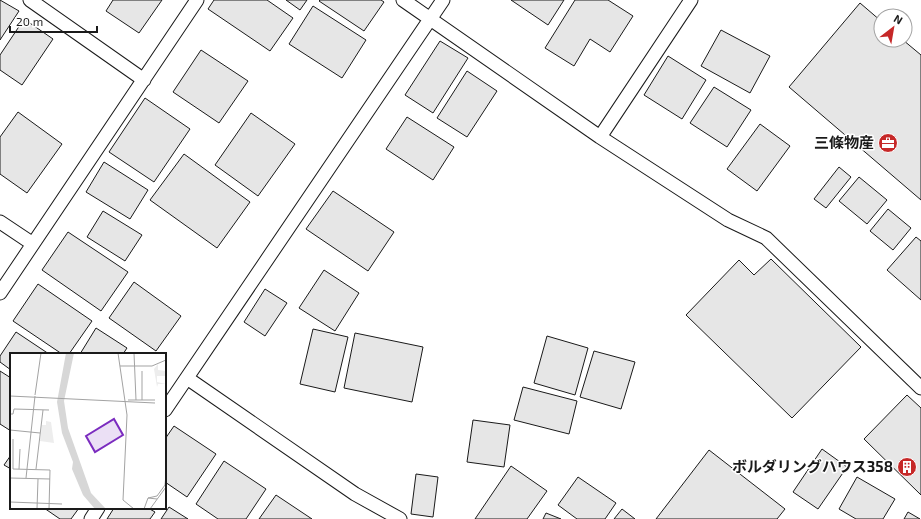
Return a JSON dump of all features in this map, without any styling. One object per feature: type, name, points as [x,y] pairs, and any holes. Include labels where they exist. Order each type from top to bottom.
[{"type":"lane","points":[[30,0],[144,80]]},
{"type":"lane","points":[[0,293],[197,0]]},
{"type":"lane","points":[[403,0],[600,137],[728,220],[766,238],[921,388]]},
{"type":"lane","points":[[166,409],[443,0]]},
{"type":"lane","points":[[600,137],[691,0]]},
{"type":"lane","points":[[0,222],[33,244]]},
{"type":"lane","points":[[187,378],[355,494],[400,519]]},
{"type":"lane","points":[[91,519],[97,509]]},
{"type":"building","points":[[0,0],[19,11],[0,40]]},
{"type":"building","points":[[113,0],[162,0],[139,33],[106,11]]},
{"type":"building","points":[[214,0],[267,0],[293,18],[270,51],[208,9]]},
{"type":"building","points":[[286,0],[307,0],[300,10]]},
{"type":"building","points":[[381,0],[384,2],[364,31],[319,1]]},
{"type":"building","points":[[511,0],[564,0],[548,25]]},
{"type":"building","points":[[575,0],[608,0],[633,16],[610,52],[590,39],[574,66],[545,48]]},
{"type":"building","name":"三條物産","points":[[860,3],[873,14],[873,48],[913,48],[921,55],[921,200],[789,87]]},
{"type":"building","points":[[313,6],[366,40],[342,78],[289,44]]},
{"type":"building","points":[[24,19],[53,39],[22,85],[0,70],[0,55]]},
{"type":"building","points":[[721,30],[770,56],[750,93],[701,66]]},
{"type":"building","points":[[440,41],[468,58],[433,113],[405,95]]},
{"type":"building","points":[[201,50],[248,81],[219,123],[173,92]]},
{"type":"building","points":[[668,56],[706,80],[682,119],[644,95]]},
{"type":"building","points":[[467,71],[497,91],[467,137],[437,118]]},
{"type":"building","points":[[714,87],[751,110],[727,147],[690,123]]},
{"type":"building","points":[[145,98],[190,129],[154,182],[109,152]]},
{"type":"building","points":[[18,112],[62,144],[27,193],[0,174],[0,137]]},
{"type":"building","points":[[251,113],[295,144],[258,196],[215,165]]},
{"type":"building","points":[[407,117],[454,147],[433,180],[386,149]]},
{"type":"building","points":[[760,124],[790,146],[757,191],[727,169]]},
{"type":"building","points":[[184,154],[250,202],[217,248],[150,200]]},
{"type":"building","points":[[104,162],[148,190],[130,219],[86,192]]},
{"type":"building","points":[[839,167],[851,177],[826,208],[814,199]]},
{"type":"building","points":[[859,177],[887,200],[867,224],[839,201]]},
{"type":"building","points":[[333,191],[394,232],[368,271],[306,229]]},
{"type":"building","points":[[888,209],[911,228],[893,250],[870,231]]},
{"type":"building","points":[[103,211],[142,235],[125,261],[87,237]]},
{"type":"building","points":[[68,232],[128,272],[101,311],[42,270]]},
{"type":"building","points":[[916,237],[921,241],[921,300],[887,270]]},
{"type":"building","points":[[771,259],[861,347],[792,418],[686,315],[739,260],[754,275]]},
{"type":"building","points":[[324,270],[359,293],[335,331],[299,308]]},
{"type":"building","points":[[134,282],[181,316],[156,351],[109,318]]},
{"type":"building","points":[[38,284],[92,321],[70,353],[61,353],[13,321]]},
{"type":"building","points":[[265,289],[287,303],[265,336],[244,322]]},
{"type":"building","points":[[96,328],[127,348],[124,353],[81,353]]},
{"type":"building","points":[[313,329],[348,337],[335,392],[300,384]]},
{"type":"building","points":[[16,332],[48,353],[10,353],[10,369],[0,362],[0,356]]},
{"type":"building","points":[[355,333],[423,347],[412,402],[344,388]]},
{"type":"building","points":[[547,336],[588,348],[575,395],[534,383]]},
{"type":"building","points":[[594,351],[635,362],[621,409],[580,397]]},
{"type":"building","points":[[0,371],[10,377],[10,430],[0,424]]},
{"type":"building","points":[[523,387],[577,401],[569,434],[514,420]]},
{"type":"building","name":"ボルダリングハウス358","points":[[907,395],[921,408],[921,495],[864,439]]},
{"type":"building","points":[[473,420],[510,425],[504,467],[467,462]]},
{"type":"building","points":[[174,426],[216,454],[187,497],[166,483],[166,438]]},
{"type":"building","points":[[822,449],[847,467],[818,509],[793,492]]},
{"type":"building","points":[[709,450],[785,509],[777,519],[656,519]]},
{"type":"building","points":[[10,456],[10,468],[4,465]]},
{"type":"building","points":[[224,461],[266,489],[246,519],[218,519],[196,504]]},
{"type":"building","points":[[511,466],[547,491],[527,519],[475,519]]},
{"type":"building","points":[[416,474],[438,477],[433,517],[411,514]]},
{"type":"building","points":[[578,477],[616,503],[605,519],[577,519],[558,505]]},
{"type":"building","points":[[857,477],[895,499],[883,519],[856,519],[839,509]]},
{"type":"building","points":[[276,495],[312,519],[259,519]]},
{"type":"building","points":[[169,507],[188,519],[161,519]]},
{"type":"building","points":[[45,509],[78,509],[71,519],[60,519]]},
{"type":"building","points":[[113,509],[150,509],[155,512],[150,519],[107,519]]},
{"type":"building","points":[[622,509],[635,519],[614,519]]},
{"type":"building","points":[[908,512],[920,519],[904,519]]},
{"type":"building","points":[[546,513],[561,519],[543,519]]},
{"type":"place","name":"三條物産","points":[[888,143]]},
{"type":"place","name":"ボルダリングハウス358","points":[[907,467]]}]
